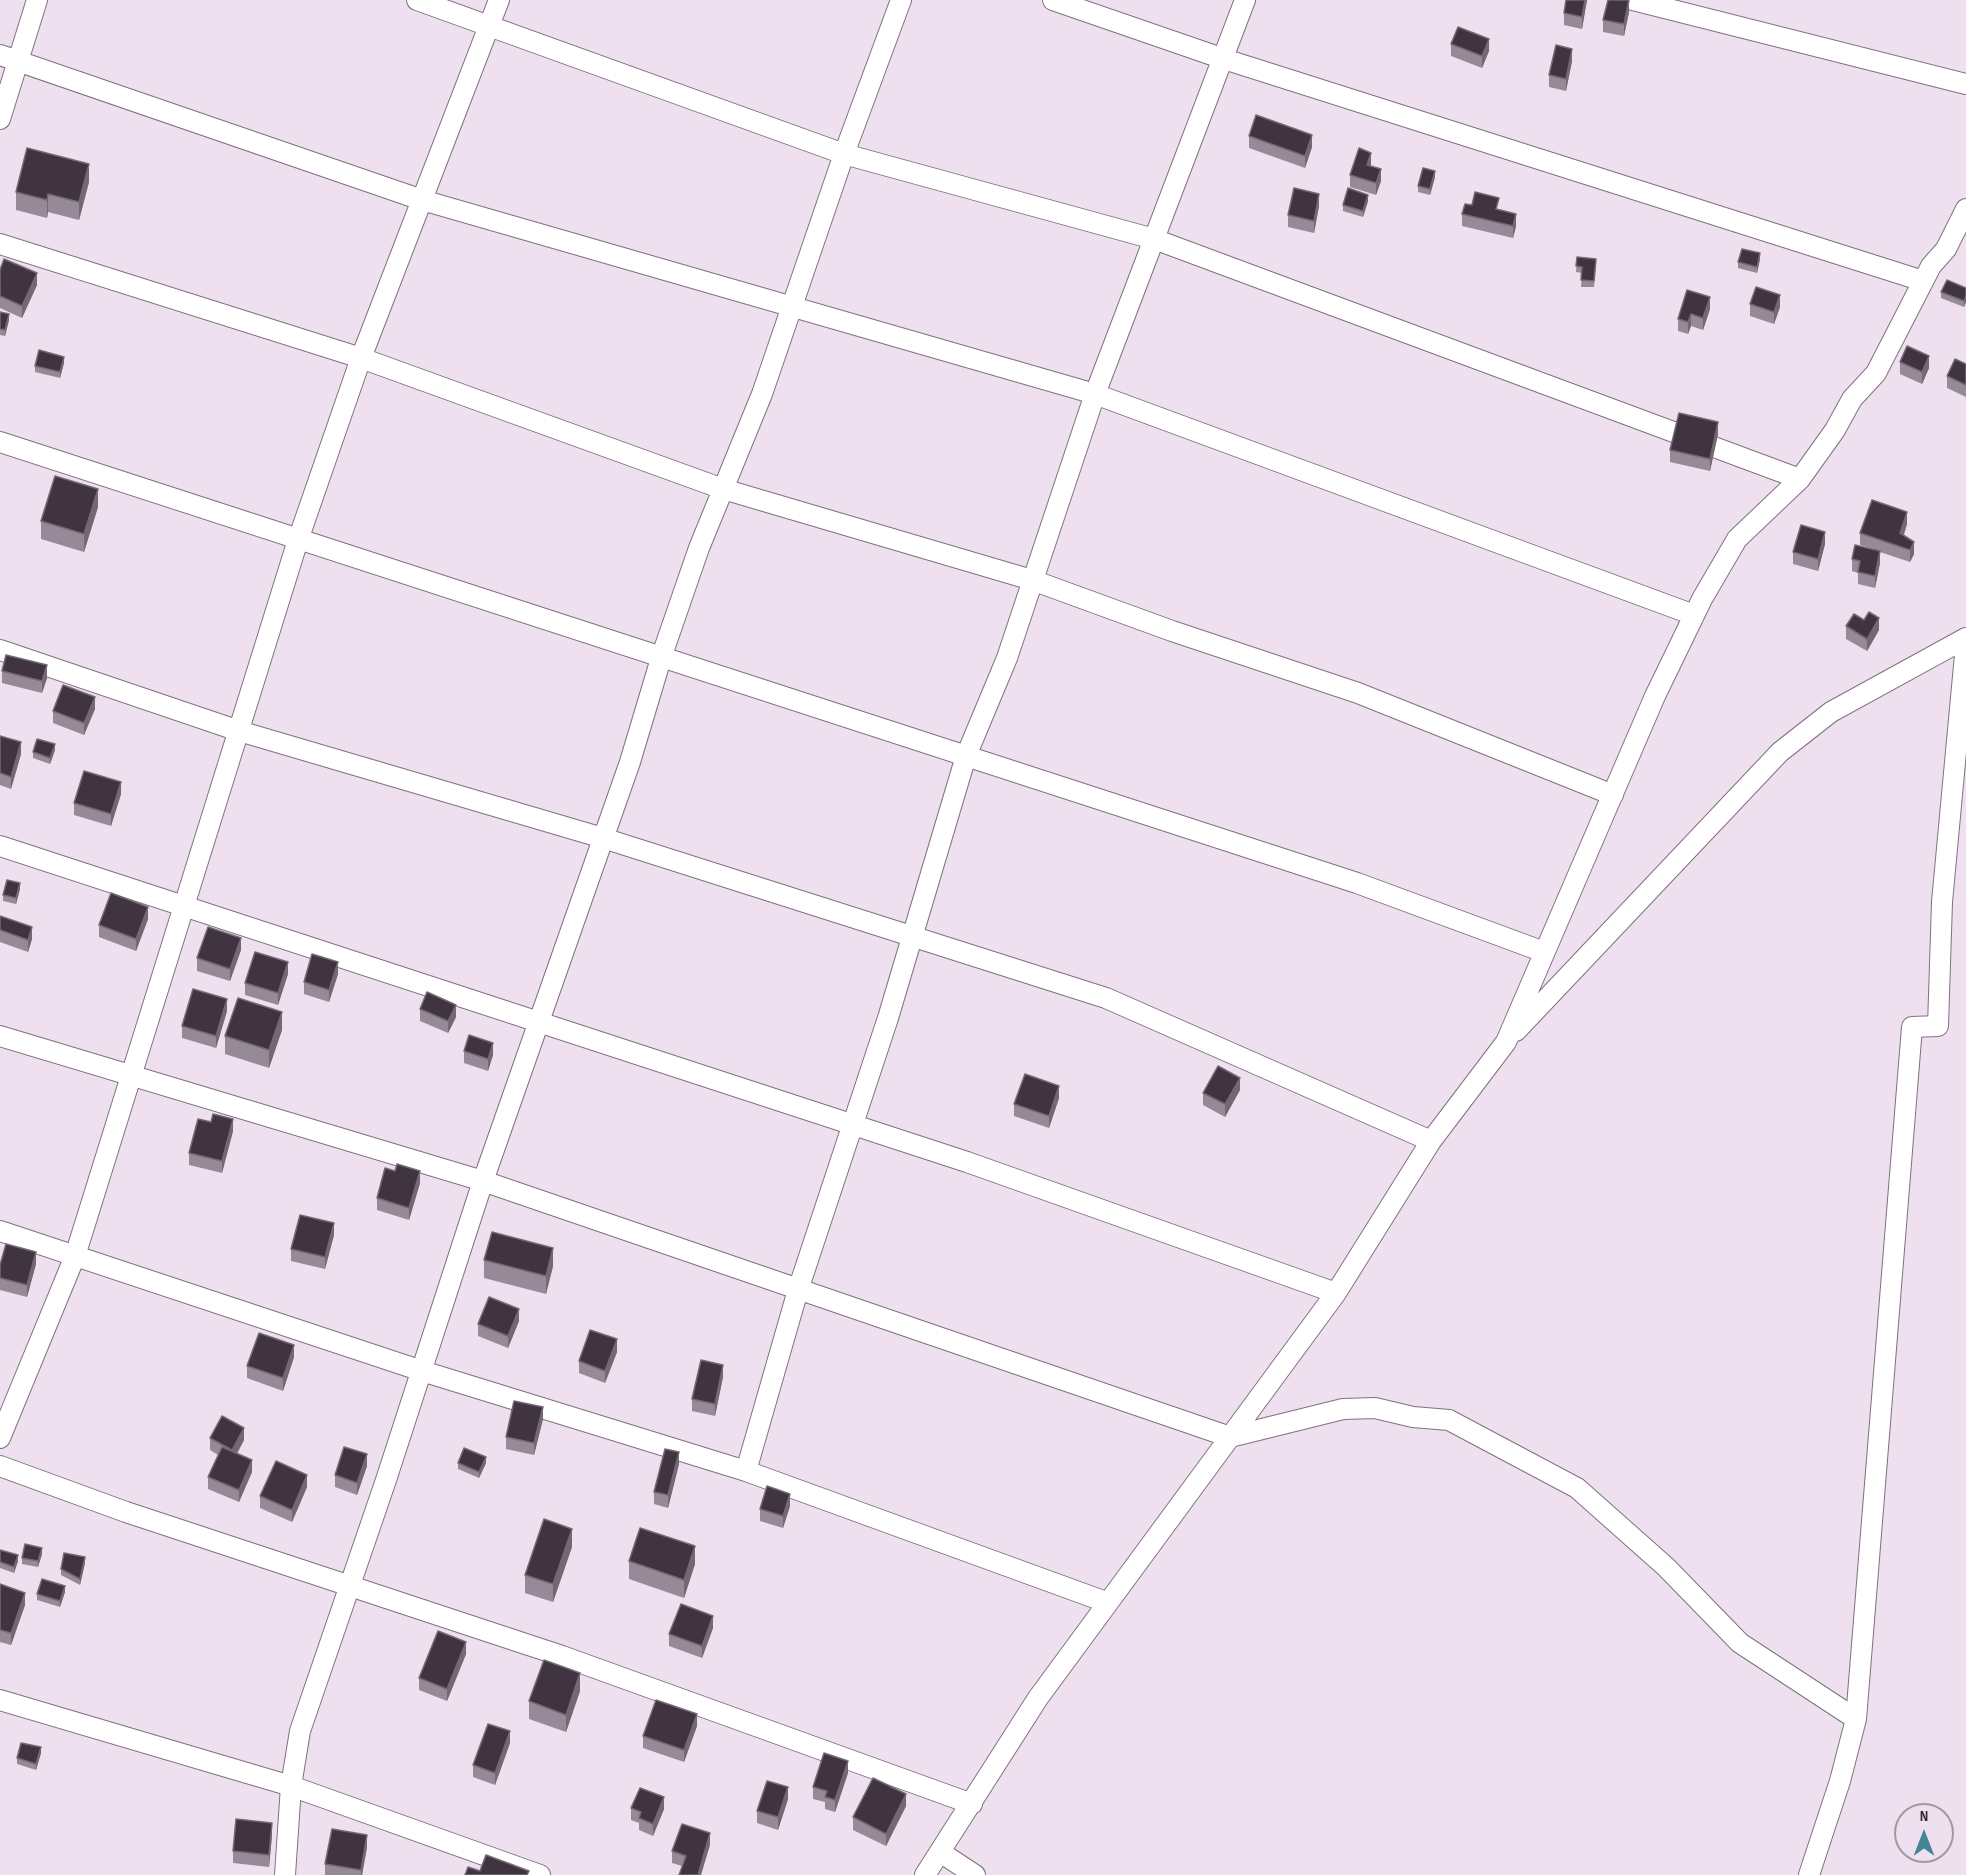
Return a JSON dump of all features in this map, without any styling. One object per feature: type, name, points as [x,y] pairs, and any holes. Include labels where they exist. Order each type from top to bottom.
[{"type":"street","points":[[0,119],[9,58],[37,0]]},
{"type":"street","points":[[417,0],[844,154],[1154,239],[1800,479]]},
{"type":"street","points":[[0,1438],[75,1256],[298,540],[361,358],[499,0]]},
{"type":"street","points":[[285,1875],[291,1786],[300,1731],[351,1585],[483,1181],[540,1024],[630,762],[662,655],[699,548],[762,394],[844,154],[901,0]]},
{"type":"street","points":[[1053,0],[1224,59],[1923,281]]},
{"type":"street","points":[[746,1471],[798,1290],[913,937],[966,756],[1007,658],[1095,394],[1245,0]]},
{"type":"street","points":[[1632,0],[1966,84]]},
{"type":"street","points":[[9,58],[422,200],[1095,394],[1694,615]]},
{"type":"street","points":[[1506,1042],[1694,615],[1737,539],[1800,479],[1835,430],[1852,399],[1876,373],[1923,281],[1946,249],[1966,209]]},
{"type":"street","points":[[0,243],[361,358],[723,489],[1032,580],[1172,631],[1358,693],[1613,795]]},
{"type":"street","points":[[0,442],[298,540],[662,655],[1357,883],[1544,952]]},
{"type":"street","points":[[925,1875],[1038,1698],[1106,1602],[1336,1293],[1431,1141],[1506,1042],[1780,752],[1831,712],[1966,638]]},
{"type":"street","points":[[1809,1875],[1840,1781],[1856,1719],[1912,1027],[1938,1026],[1942,902],[1966,644]]},
{"type":"street","points":[[0,650],[239,731],[603,838],[1106,998],[1431,1141]]},
{"type":"street","points":[[0,846],[184,904],[540,1024],[967,1162],[1336,1293]]},
{"type":"street","points":[[0,1036],[483,1181],[1230,1437],[1343,1409],[1376,1408],[1413,1417],[1449,1419],[1577,1488],[1666,1567],[1740,1643],[1856,1719]]},
{"type":"street","points":[[0,1231],[422,1371],[746,1471],[1106,1602]]},
{"type":"street","points":[[0,1466],[126,1512],[573,1660],[972,1804]]},
{"type":"street","points":[[0,1700],[291,1786],[540,1875]]},
{"type":"street","points":[[940,1852],[975,1875]]},
{"type":"building","points":[[1566,0],[1585,0],[1582,17],[1564,13]]},
{"type":"building","points":[[1608,0],[1629,0],[1624,24],[1603,20]]},
{"type":"building","points":[[1458,27],[1489,39],[1482,56],[1451,44]]},
{"type":"building","points":[[1556,45],[1572,49],[1566,79],[1549,75]]},
{"type":"building","points":[[1256,115],[1312,135],[1305,156],[1249,136]]},
{"type":"building","points":[[27,148],[89,164],[79,202],[48,194],[47,200],[16,192]]},
{"type":"building","points":[[1359,148],[1371,153],[1367,165],[1381,169],[1376,183],[1350,175]]},
{"type":"building","points":[[1423,168],[1435,171],[1430,189],[1418,186]]},
{"type":"building","points":[[1294,188],[1319,194],[1314,221],[1288,215]]},
{"type":"building","points":[[1348,188],[1368,195],[1363,211],[1343,205]]},
{"type":"building","points":[[1475,192],[1499,198],[1496,209],[1516,214],[1513,226],[1462,214],[1465,204],[1472,205]]},
{"type":"building","points":[[1742,249],[1760,253],[1757,267],[1738,262]]},
{"type":"building","points":[[1577,257],[1596,259],[1594,281],[1581,280],[1582,267],[1576,266]]},
{"type":"building","points":[[4,259],[37,273],[22,306],[0,296],[0,270]]},
{"type":"building","points":[[1947,280],[1966,288],[1964,301],[1941,292]]},
{"type":"building","points":[[1756,287],[1780,295],[1774,312],[1750,304]]},
{"type":"building","points":[[1687,290],[1710,297],[1703,318],[1691,314],[1688,322],[1678,319]]},
{"type":"building","points":[[0,312],[9,314],[5,330],[0,329]]},
{"type":"building","points":[[1907,346],[1929,356],[1922,372],[1900,362]]},
{"type":"building","points":[[39,350],[64,357],[60,372],[35,366]]},
{"type":"building","points":[[1955,359],[1966,364],[1966,385],[1947,376]]},
{"type":"building","points":[[1679,413],[1718,422],[1710,459],[1670,450]]},
{"type":"building","points":[[55,476],[98,489],[84,534],[41,521]]},
{"type":"building","points":[[1872,500],[1907,512],[1900,533],[1914,542],[1910,550],[1860,533]]},
{"type":"building","points":[[1801,525],[1825,532],[1818,559],[1793,552]]},
{"type":"building","points":[[1855,545],[1880,551],[1875,576],[1858,572],[1860,561],[1852,559]]},
{"type":"building","points":[[1869,612],[1879,618],[1867,639],[1846,626],[1854,614],[1864,620]]},
{"type":"building","points":[[6,655],[47,665],[42,681],[2,671]]},
{"type":"building","points":[[63,685],[95,697],[84,723],[53,711]]},
{"type":"building","points":[[0,736],[21,742],[11,777],[0,773]]},
{"type":"building","points":[[37,739],[55,744],[50,758],[33,752]]},
{"type":"building","points":[[84,771],[121,782],[111,814],[74,803]]},
{"type":"building","points":[[7,880],[20,883],[16,898],[3,895]]},
{"type":"building","points":[[111,893],[148,907],[136,939],[99,925]]},
{"type":"building","points":[[0,916],[32,927],[28,940],[0,930]]},
{"type":"building","points":[[208,927],[241,938],[230,969],[197,958]]},
{"type":"building","points":[[255,952],[288,962],[278,993],[245,983]]},
{"type":"building","points":[[312,954],[338,962],[329,990],[304,982]]},
{"type":"building","points":[[193,989],[227,999],[216,1036],[182,1026]]},
{"type":"building","points":[[427,992],[456,1005],[448,1021],[420,1009]]},
{"type":"building","points":[[238,998],[282,1012],[269,1050],[225,1036]]},
{"type":"building","points":[[469,1035],[493,1043],[488,1059],[464,1051]]},
{"type":"building","points":[[1218,1066],[1240,1078],[1225,1104],[1203,1093]]},
{"type":"building","points":[[1025,1074],[1059,1086],[1049,1116],[1014,1104]]},
{"type":"building","points":[[213,1114],[233,1119],[222,1161],[189,1153],[198,1119],[211,1122]]},
{"type":"building","points":[[397,1164],[420,1171],[409,1208],[377,1198],[385,1168],[395,1171]]},
{"type":"building","points":[[300,1215],[334,1223],[325,1257],[291,1249]]},
{"type":"building","points":[[492,1232],[553,1248],[546,1276],[484,1260]]},
{"type":"building","points":[[6,1244],[36,1252],[27,1285],[0,1278],[0,1265]]},
{"type":"building","points":[[489,1297],[519,1309],[508,1336],[478,1324]]},
{"type":"building","points":[[590,1330],[617,1339],[605,1371],[579,1361]]},
{"type":"building","points":[[259,1333],[294,1345],[283,1378],[247,1366]]},
{"type":"building","points":[[701,1360],[723,1365],[715,1404],[692,1399]]},
{"type":"building","points":[[514,1401],[543,1407],[534,1443],[506,1437]]},
{"type":"building","points":[[222,1416],[244,1428],[232,1450],[210,1438]]},
{"type":"building","points":[[222,1447],[252,1460],[239,1490],[208,1477]]},
{"type":"building","points":[[344,1447],[367,1454],[357,1483],[335,1475]]},
{"type":"building","points":[[464,1448],[486,1457],[479,1472],[458,1463]]},
{"type":"building","points":[[665,1449],[679,1452],[668,1495],[654,1492]]},
{"type":"building","points":[[276,1461],[307,1475],[292,1510],[260,1496]]},
{"type":"building","points":[[767,1486],[790,1494],[783,1516],[760,1509]]},
{"type":"building","points":[[544,1519],[572,1529],[553,1584],[525,1575]]},
{"type":"building","points":[[640,1528],[695,1546],[684,1580],[629,1561]]},
{"type":"building","points":[[25,1544],[42,1548],[38,1561],[22,1558]]},
{"type":"building","points":[[0,1550],[18,1555],[14,1567],[0,1562]]},
{"type":"building","points":[[64,1553],[85,1557],[80,1579],[61,1569]]},
{"type":"building","points":[[42,1579],[65,1586],[60,1601],[37,1594]]},
{"type":"building","points":[[0,1584],[25,1593],[11,1633],[0,1630]]},
{"type":"building","points":[[681,1604],[713,1616],[702,1646],[669,1634]]},
{"type":"building","points":[[438,1631],[466,1642],[447,1689],[419,1678]]},
{"type":"building","points":[[544,1660],[580,1673],[566,1715],[529,1701]]},
{"type":"building","points":[[656,1700],[697,1714],[684,1750],[643,1736]]},
{"type":"building","points":[[488,1724],[510,1731],[495,1773],[473,1765]]},
{"type":"building","points":[[21,1743],[41,1747],[36,1764],[17,1758]]},
{"type":"building","points":[[824,1753],[848,1761],[835,1800],[825,1797],[827,1791],[813,1787]]},
{"type":"building","points":[[873,1778],[906,1794],[886,1834],[853,1817]]},
{"type":"building","points":[[767,1781],[788,1787],[778,1817],[757,1811]]},
{"type":"building","points":[[640,1788],[664,1797],[653,1824],[639,1818],[641,1812],[631,1808]]},
{"type":"building","points":[[236,1819],[272,1823],[269,1855],[233,1851]]},
{"type":"building","points":[[682,1824],[710,1833],[698,1875],[679,1875],[686,1856],[672,1851]]},
{"type":"building","points":[[332,1829],[367,1835],[361,1870],[325,1864]]},
{"type":"building","points":[[486,1855],[529,1871],[527,1875],[465,1875],[468,1867],[480,1871]]}]
